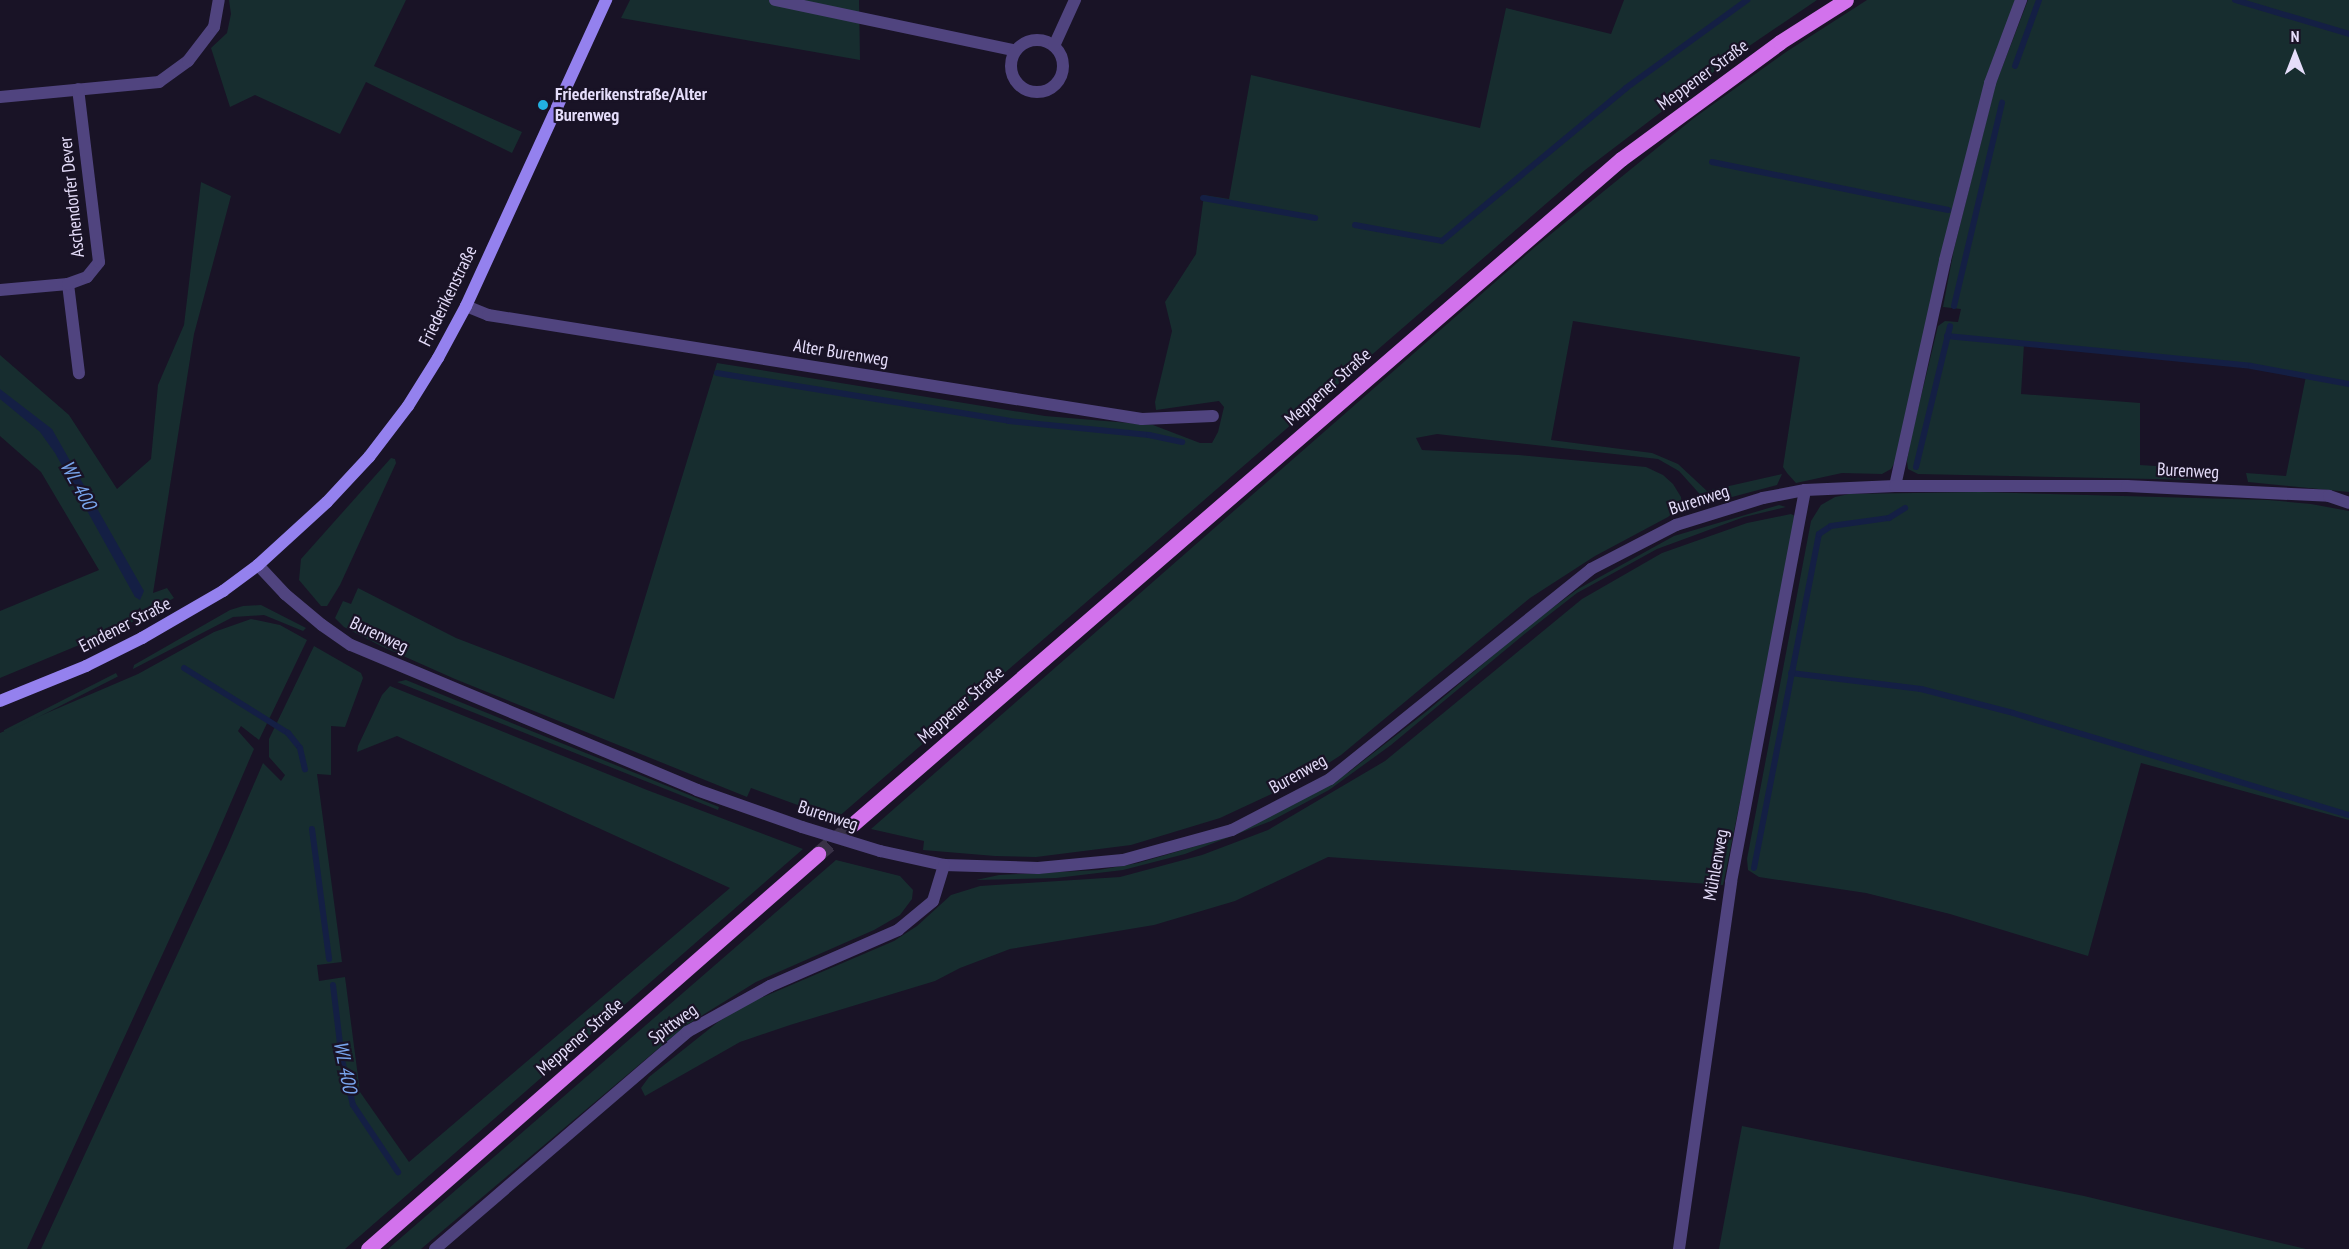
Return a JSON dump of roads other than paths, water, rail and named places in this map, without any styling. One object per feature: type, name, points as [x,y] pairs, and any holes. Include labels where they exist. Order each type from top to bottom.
[{"type":"main road","name":"Meppener Straße","points":[[853,824],[1622,159],[1780,42],[1845,0]]},
{"type":"main road","name":"Meppener Straße","points":[[368,1249],[818,854]]},
{"type":"street","points":[[0,97],[159,82],[188,61],[214,27],[219,0]]},
{"type":"street","name":"Friederikenstraße","points":[[258,564],[327,502],[369,457],[408,406],[438,358],[466,306],[606,0]]},
{"type":"street","points":[[775,0],[1016,51]]},
{"type":"street","points":[[1054,46],[1075,0]]},
{"type":"street","points":[[1895,486],[1945,260],[1990,83],[2021,0]]},
{"type":"street","points":[[1038,40],[1054,46],[1060,52],[1064,69],[1056,85],[1041,93],[1023,89],[1017,83],[1011,67],[1016,51],[1030,41],[1038,40]]},
{"type":"street","name":"Aschendorfer Dever","points":[[0,290],[68,284],[87,278],[99,262],[78,89]]},
{"type":"street","name":"Aschendorfer Dever","points":[[68,284],[79,374]]},
{"type":"street","name":"Alter Burenweg","points":[[466,306],[488,315],[1142,419],[1213,416]]},
{"type":"street","name":"Burenweg","points":[[258,564],[285,594],[322,626],[351,645],[696,790],[880,851],[944,864],[1038,868],[1123,860],[1232,830],[1330,779],[1591,569],[1676,525],[1763,498],[1805,490],[1895,486],[2127,486],[2329,496],[2349,502]]},
{"type":"street","name":"Mühlenweg","points":[[1679,1249],[1731,882],[1805,490]]},
{"type":"street","name":"Emdener Straße","points":[[0,701],[86,666],[164,627],[223,591],[258,564]]},
{"type":"street","name":"Spittweg","points":[[435,1249],[687,1032],[770,986],[898,930],[933,900],[944,864]]},
{"type":"water","points":[[0,389],[52,429],[144,591],[140,600],[135,597],[55,453],[40,432],[0,399]]},
{"type":"waterway","points":[[1355,225],[1442,241],[1626,88],[1747,0]]},
{"type":"waterway","points":[[2015,66],[2039,0]]},
{"type":"waterway","points":[[2235,0],[2349,34]]},
{"type":"waterway","points":[[1954,306],[2002,103]]},
{"type":"waterway","points":[[1712,162],[1948,210]]},
{"type":"waterway","points":[[1203,198],[1315,218]]},
{"type":"waterway","points":[[1916,467],[1950,326]]},
{"type":"waterway","points":[[1947,336],[2251,366],[2349,384]]},
{"type":"waterway","points":[[717,373],[1009,421],[1149,435],[1182,442]]},
{"type":"waterway","points":[[1754,868],[1819,534],[1831,526],[1889,518],[1905,508]]},
{"type":"waterway","points":[[184,668],[288,733],[300,748],[305,769]]},
{"type":"waterway","points":[[1791,673],[1921,689],[2013,713],[2349,815]]},
{"type":"waterway","name":"WL 400","points":[[312,829],[329,959]]},
{"type":"waterway","name":"WL 400","points":[[333,985],[342,1060],[353,1105],[398,1172]]},
{"type":"tunnel","points":[[818,854],[853,824]]},
{"type":"place","name":"Friederikenstraße/Alter Burenweg","points":[[543,105]]}]
